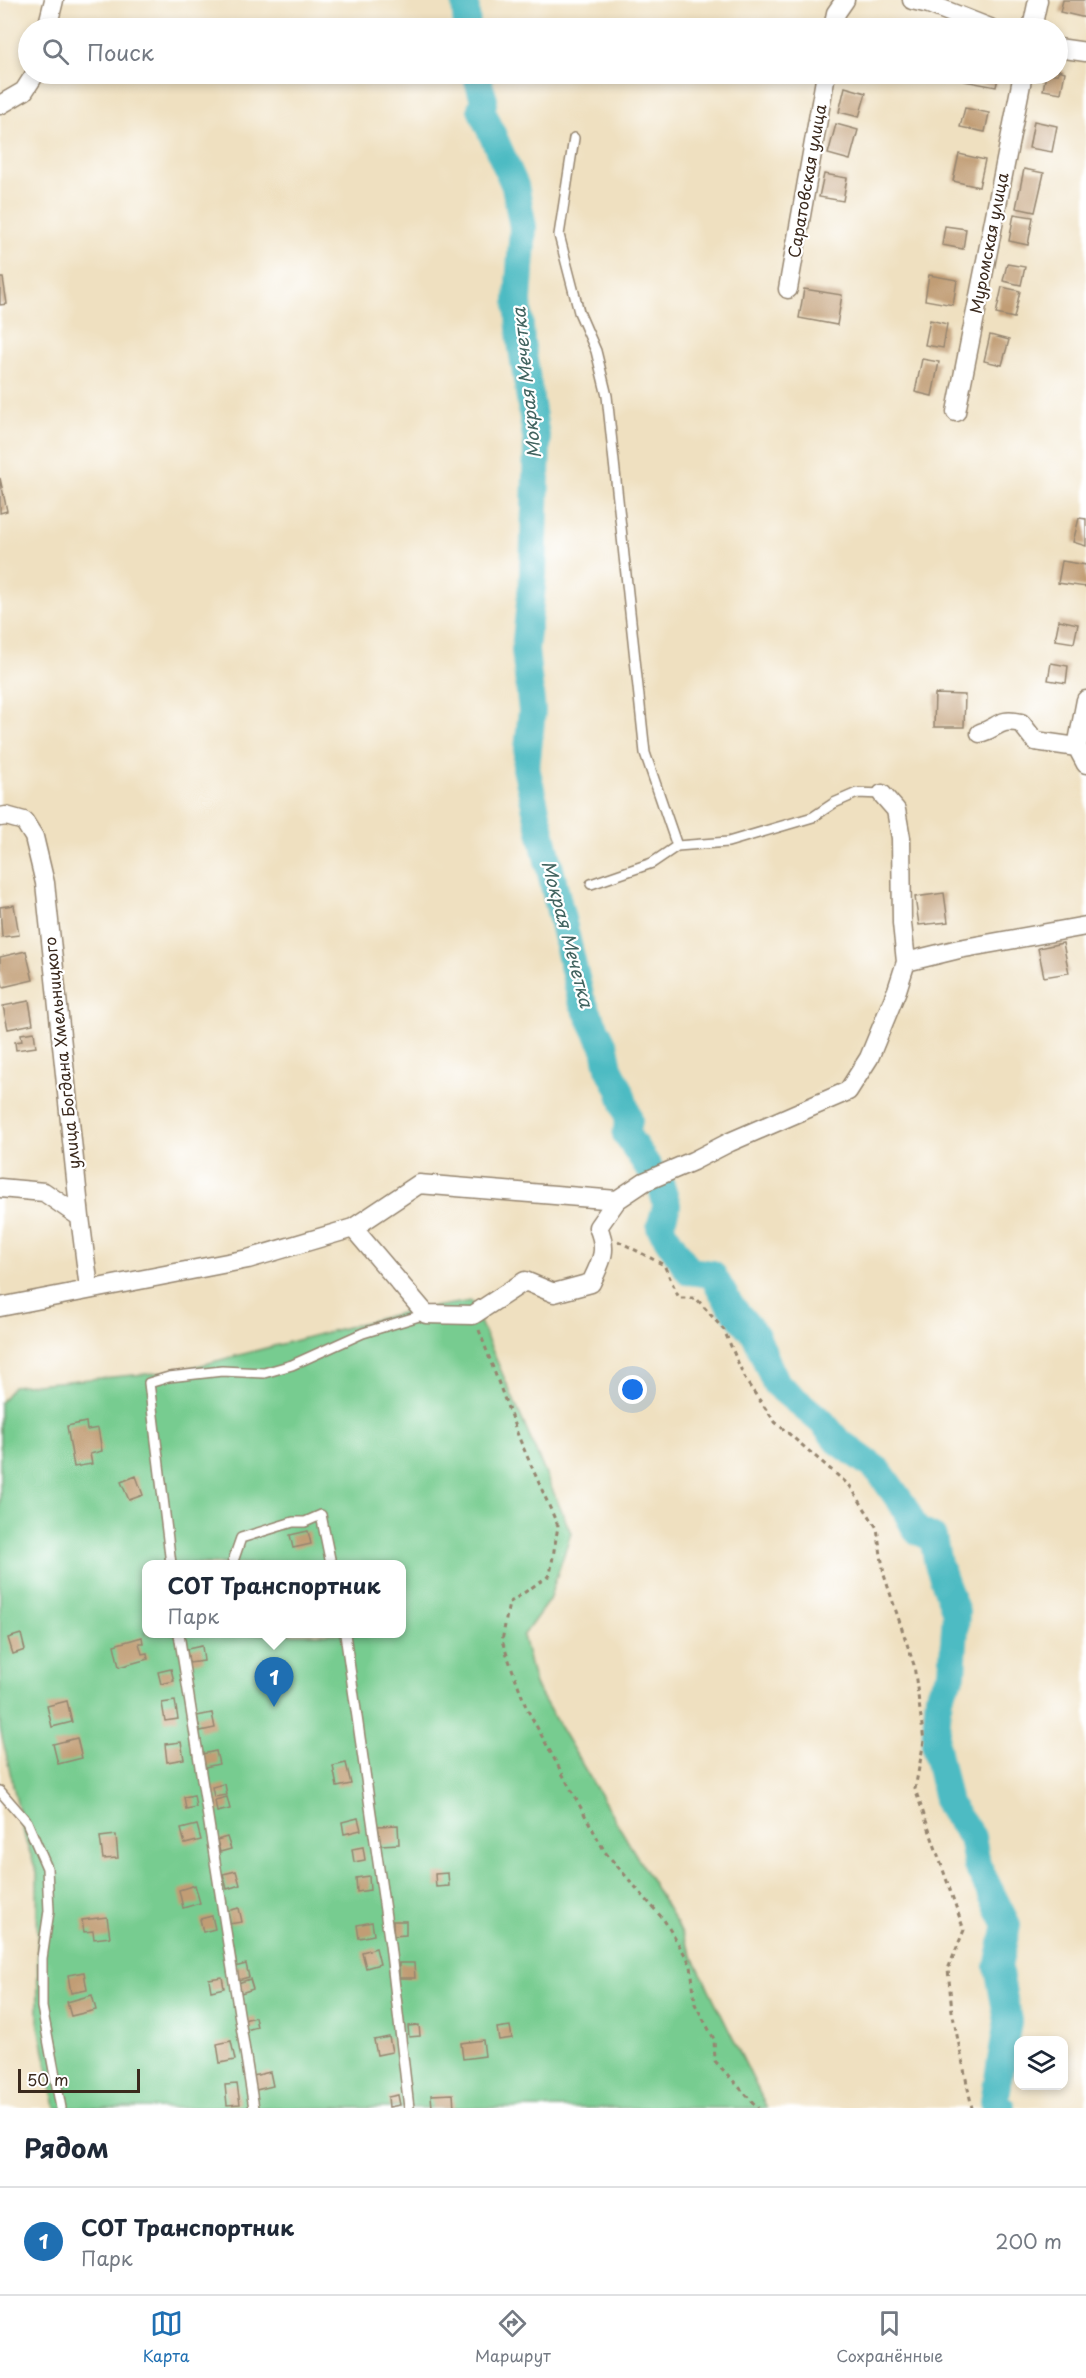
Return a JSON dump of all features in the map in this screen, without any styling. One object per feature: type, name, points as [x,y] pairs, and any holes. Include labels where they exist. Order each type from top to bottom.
[{"type":"street","points":[[50,18],[54,0]]},
{"type":"street","points":[[912,0],[965,18]]},
{"type":"street","points":[[1034,18],[1038,0]]},
{"type":"street","points":[[1068,49],[1086,52]]},
{"type":"street","points":[[0,105],[24,91],[29,84]]},
{"type":"street","name":"Саратовская улица","points":[[788,289],[823,84]]},
{"type":"street","name":"Муромская улица","points":[[956,412],[1021,84]]},
{"type":"street","points":[[1086,700],[1077,747],[1086,764]]},
{"type":"street","points":[[980,733],[992,730],[999,723],[1008,720],[1021,723],[1035,741],[1077,747]]},
{"type":"street","points":[[353,1228],[426,1314],[473,1315],[525,1281],[554,1293],[591,1282],[605,1244],[598,1227],[617,1200],[663,1172],[693,1161],[730,1142],[848,1091],[869,1058],[906,962],[902,923],[901,838],[896,810],[882,794]]},
{"type":"street","name":"улица Богдана Хмельницкого","points":[[0,817],[6,816],[24,821],[34,837],[45,884],[89,1288]]},
{"type":"street","points":[[906,962],[959,949],[1086,926]]},
{"type":"street","points":[[0,1308],[89,1288],[248,1259],[353,1228],[419,1184],[617,1200]]},
{"type":"street","points":[[0,1188],[44,1192],[80,1217]]},
{"type":"lane","points":[[574,138],[559,235],[579,312],[596,351],[607,396],[645,753],[677,846]]},
{"type":"lane","points":[[591,884],[652,863],[677,846],[728,842],[813,817],[834,803],[857,793],[882,794]]},
{"type":"lane","points":[[171,1560],[149,1383],[169,1377],[222,1371],[264,1373],[292,1365],[363,1333],[426,1314]]},
{"type":"lane","points":[[234,1560],[242,1538],[293,1522],[305,1522],[321,1515],[330,1560]]},
{"type":"lane","points":[[180,1638],[254,2108]]},
{"type":"lane","points":[[346,1638],[390,1945],[409,2108]]},
{"type":"lane","points":[[0,1791],[27,1822],[47,1868],[49,1911],[42,1958],[42,2007],[61,2108]]},
{"type":"path","points":[[605,1244],[612,1238],[664,1265],[679,1298],[696,1298],[724,1330],[746,1381],[775,1422],[850,1485],[877,1528],[884,1575],[914,1665],[924,1741],[915,1789],[964,1930],[948,1970],[952,2011],[972,2108]]},
{"type":"path","points":[[473,1315],[519,1438],[558,1526],[550,1575],[509,1603],[502,1641],[526,1707],[605,1852],[664,1920],[691,1965],[695,2004],[714,2039],[715,2061],[758,2108]]},
{"type":"green space","points":[[471,1301],[571,1533],[549,1600],[523,1636],[535,1685],[677,1924],[767,2108],[55,2108],[38,2021],[37,1873],[25,1838],[0,1728],[0,1403],[13,1386],[178,1371],[408,1311]]},
{"type":"building","points":[[1063,0],[1086,0],[1086,18],[1060,12]]},
{"type":"building","points":[[980,84],[997,84],[996,87]]},
{"type":"building","points":[[1044,84],[1063,84],[1061,93],[1043,90]]},
{"type":"building","points":[[845,87],[866,93],[859,117],[839,112]]},
{"type":"building","points":[[965,108],[989,113],[985,132],[960,127]]},
{"type":"building","points":[[1034,121],[1057,126],[1052,152],[1029,148]]},
{"type":"building","points":[[836,124],[858,130],[850,160],[828,154]]},
{"type":"building","points":[[959,154],[985,160],[979,187],[953,181]]},
{"type":"building","points":[[1024,169],[1044,173],[1035,212],[1016,208]]},
{"type":"building","points":[[824,174],[847,178],[843,201],[819,197]]},
{"type":"building","points":[[1014,214],[1033,217],[1028,245],[1009,241]]},
{"type":"building","points":[[945,226],[966,229],[963,249],[942,245]]},
{"type":"building","points":[[1007,264],[1025,267],[1021,285],[1003,281]]},
{"type":"building","points":[[929,275],[957,280],[953,305],[925,300]]},
{"type":"building","points":[[0,278],[3,278],[7,304],[0,305]]},
{"type":"building","points":[[1002,287],[1020,291],[1014,318],[996,314]]},
{"type":"building","points":[[804,289],[842,295],[837,325],[799,318]]},
{"type":"building","points":[[930,320],[947,324],[943,348],[925,345]]},
{"type":"building","points":[[990,335],[1009,340],[1002,365],[984,361]]},
{"type":"building","points":[[922,359],[939,362],[932,396],[915,392]]},
{"type":"building","points":[[0,478],[7,511],[0,513]]},
{"type":"building","points":[[1079,518],[1086,519],[1086,546],[1073,542]]},
{"type":"building","points":[[1062,561],[1086,565],[1086,587],[1058,583]]},
{"type":"building","points":[[1059,620],[1078,624],[1074,643],[1055,640]]},
{"type":"building","points":[[1051,663],[1068,666],[1066,683],[1048,680]]},
{"type":"building","points":[[935,694],[965,695],[964,727],[934,727]]},
{"type":"building","points":[[944,893],[948,922],[919,925],[915,897]]},
{"type":"building","points":[[14,905],[19,935],[2,937],[0,907]]},
{"type":"building","points":[[1063,943],[1069,973],[1044,977],[1038,948]]},
{"type":"building","points":[[26,951],[33,980],[3,987],[0,957]]},
{"type":"building","points":[[29,1001],[33,1024],[8,1029],[3,1006]]},
{"type":"building","points":[[34,1032],[36,1047],[16,1050],[15,1042],[22,1041],[21,1034]]},
{"type":"building","points":[[86,1422],[87,1430],[98,1428],[102,1451],[90,1454],[92,1464],[74,1467],[67,1426]]},
{"type":"building","points":[[136,1476],[143,1495],[129,1500],[121,1482]]},
{"type":"building","points":[[308,1531],[311,1544],[293,1548],[290,1535]]},
{"type":"building","points":[[21,1634],[25,1650],[13,1654],[8,1638]]},
{"type":"building","points":[[142,1637],[143,1643],[139,1643],[142,1654],[147,1653],[148,1659],[119,1667],[114,1645]]},
{"type":"building","points":[[202,1646],[204,1661],[189,1663],[187,1649]]},
{"type":"building","points":[[171,1669],[174,1681],[161,1684],[158,1672]]},
{"type":"building","points":[[67,1701],[72,1722],[52,1727],[47,1706]]},
{"type":"building","points":[[175,1701],[178,1719],[165,1721],[162,1703]]},
{"type":"building","points":[[212,1713],[215,1728],[200,1731],[197,1716]]},
{"type":"building","points":[[77,1738],[82,1758],[58,1764],[53,1744]]},
{"type":"building","points":[[181,1742],[184,1759],[167,1762],[165,1744]]},
{"type":"building","points":[[216,1751],[219,1764],[205,1767],[202,1754]]},
{"type":"building","points":[[346,1763],[351,1784],[337,1787],[333,1766]]},
{"type":"building","points":[[225,1784],[227,1795],[214,1797],[212,1787]]},
{"type":"building","points":[[194,1795],[196,1807],[186,1809],[184,1797]]},
{"type":"building","points":[[227,1797],[230,1809],[217,1812],[215,1800]]},
{"type":"building","points":[[358,1818],[361,1830],[344,1834],[342,1822]]},
{"type":"building","points":[[197,1825],[201,1840],[185,1844],[181,1829]]},
{"type":"building","points":[[398,1825],[399,1844],[380,1845],[378,1826]]},
{"type":"building","points":[[116,1835],[118,1858],[103,1859],[100,1837]]},
{"type":"building","points":[[227,1837],[231,1849],[220,1852],[217,1840]]},
{"type":"building","points":[[363,1847],[365,1860],[354,1862],[352,1849]]},
{"type":"building","points":[[236,1871],[240,1885],[227,1889],[223,1874]]},
{"type":"building","points":[[448,1873],[449,1886],[436,1887],[435,1874]]},
{"type":"building","points":[[369,1876],[370,1890],[357,1892],[356,1878]]},
{"type":"building","points":[[195,1885],[200,1903],[183,1908],[179,1890]]},
{"type":"building","points":[[239,1908],[242,1922],[229,1924],[227,1911]]},
{"type":"building","points":[[212,1916],[215,1929],[203,1932],[200,1919]]},
{"type":"building","points":[[107,1917],[110,1937],[94,1939],[93,1931],[84,1932],[82,1920]]},
{"type":"building","points":[[393,1921],[406,1921],[406,1935],[393,1936]]},
{"type":"building","points":[[372,1922],[374,1935],[359,1938],[357,1925]]},
{"type":"building","points":[[376,1948],[380,1964],[366,1968],[362,1952]]},
{"type":"building","points":[[399,1963],[414,1963],[415,1978],[399,1978]]},
{"type":"building","points":[[246,1964],[249,1977],[238,1980],[235,1967]]},
{"type":"building","points":[[84,1972],[87,1990],[71,1993],[68,1975]]},
{"type":"building","points":[[222,1977],[224,1988],[211,1991],[209,1979]]},
{"type":"building","points":[[250,1979],[253,1989],[241,1993],[238,1983]]},
{"type":"building","points":[[92,1995],[96,2010],[71,2016],[67,2002]]},
{"type":"building","points":[[255,2017],[257,2027],[246,2030],[244,2020]]},
{"type":"building","points":[[419,2025],[420,2036],[409,2037],[408,2026]]},
{"type":"building","points":[[510,2026],[512,2038],[499,2040],[497,2028]]},
{"type":"building","points":[[389,2037],[392,2052],[377,2055],[374,2040]]},
{"type":"building","points":[[483,2040],[485,2056],[463,2059],[461,2043]]},
{"type":"building","points":[[231,2041],[235,2060],[220,2063],[217,2044]]},
{"type":"building","points":[[270,2072],[273,2086],[256,2090],[253,2076]]},
{"type":"building","points":[[237,2084],[240,2104],[227,2105],[225,2085]]},
{"type":"building","points":[[453,2094],[454,2108],[432,2108],[431,2095]]},
{"type":"building","points":[[398,2095],[400,2105],[389,2107],[388,2097]]},
{"type":"waterway","name":"Мокрая Мечетка","points":[[465,0],[466,18]]},
{"type":"waterway","name":"Мокрая Мечетка","points":[[479,84],[484,100],[481,109],[515,186],[523,227],[518,300],[521,342],[537,443],[533,575],[525,650],[532,711],[526,768],[581,999],[605,1048],[609,1068],[620,1090],[629,1120],[626,1134],[661,1186],[667,1205],[660,1227],[689,1271],[712,1274],[730,1305],[756,1336],[776,1384],[822,1422],[838,1441],[879,1471],[903,1505],[916,1530],[933,1538],[938,1564],[956,1612],[952,1674],[939,1695],[935,1743],[948,1804],[972,1837],[977,1865],[1007,1925],[998,1967],[1008,2021],[994,2101],[1001,2108]]},
{"type":"place","name":"СОТ Транспортник","points":[[274,1707]]}]
